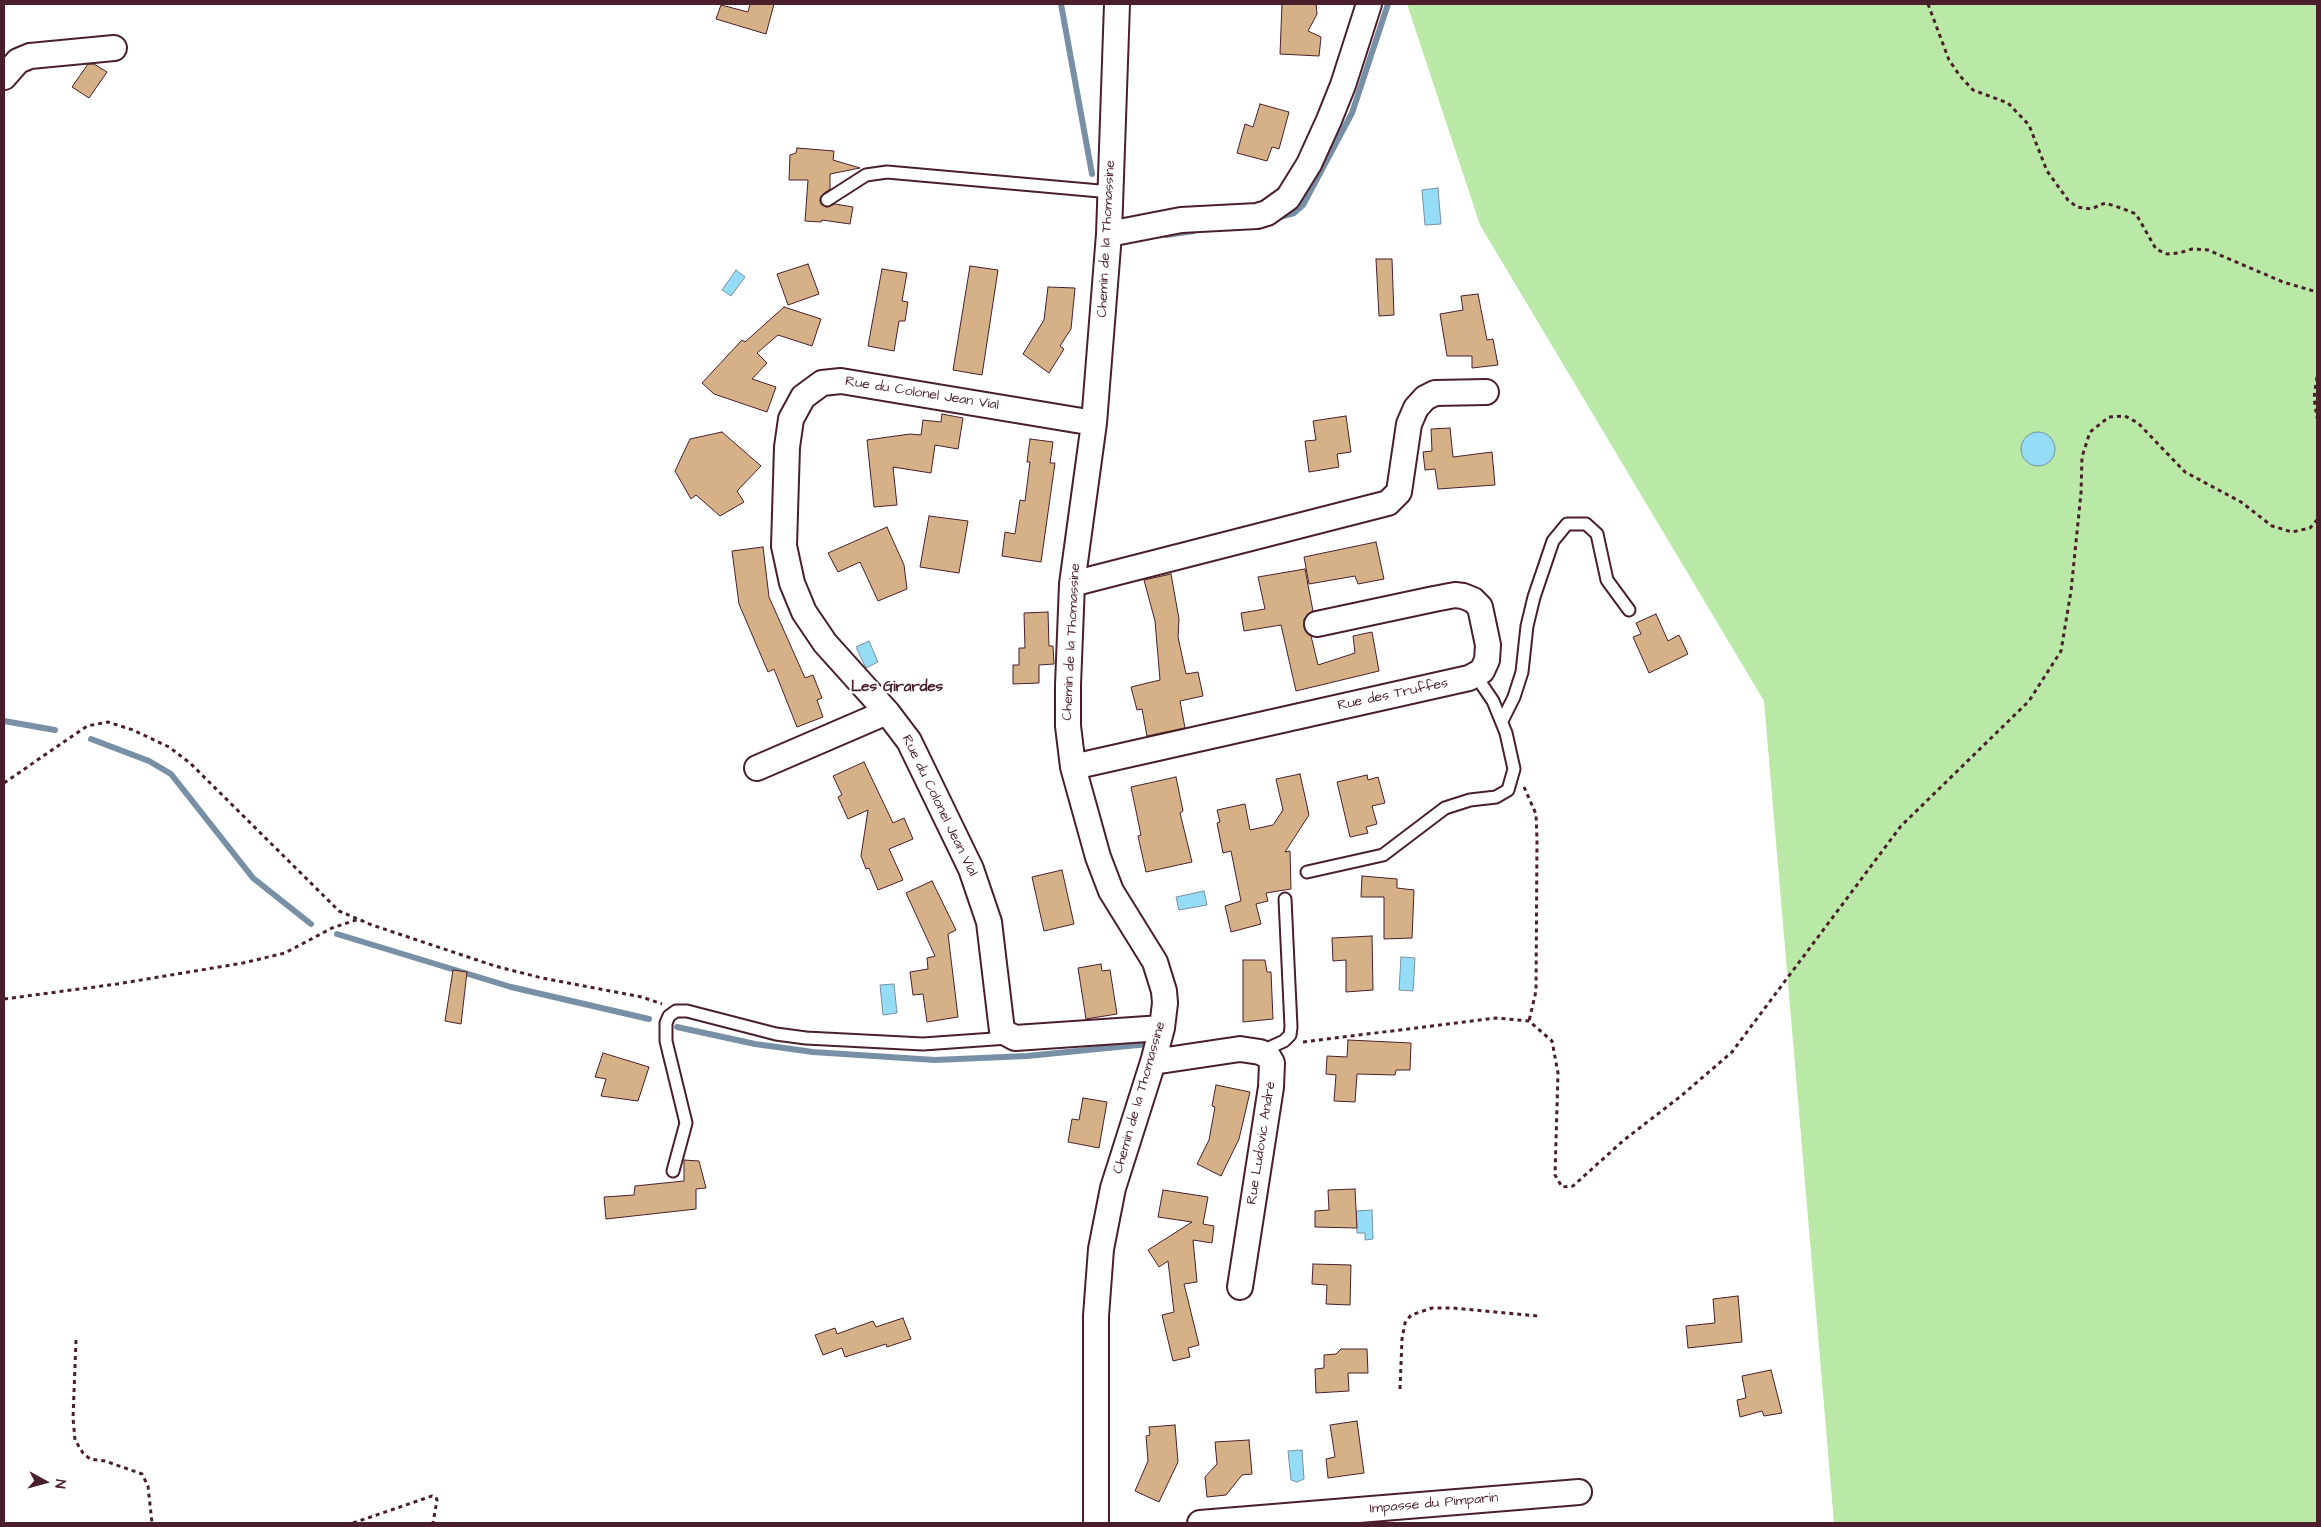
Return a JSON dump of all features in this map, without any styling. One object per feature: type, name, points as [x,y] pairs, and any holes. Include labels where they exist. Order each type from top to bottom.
[{"type":"street","name":"Chemin de la Thomassine","points":[[1096,1523],[1096,1316],[1101,1249],[1118,1170],[1153,1062],[1162,1028],[1165,1003],[1161,978],[1155,962],[1121,908],[1104,873],[1073,767],[1069,744],[1068,685],[1072,584],[1094,423],[1109,234],[1117,4]]},
{"type":"street","points":[[1109,234],[1181,220],[1257,216],[1267,213],[1288,198],[1309,164],[1329,120],[1343,85],[1368,4]]},
{"type":"street","points":[[4,77],[18,62],[30,56],[114,48]]},
{"type":"street","name":"Rue du Colonel Jean Vial","points":[[1015,1038],[1004,1034],[1000,1027],[989,922],[979,888],[922,766],[909,741],[887,712],[825,643],[804,612],[792,583],[784,546],[787,446],[791,419],[798,403],[816,386],[832,381],[1094,423]]},
{"type":"street","points":[[1072,584],[1388,503],[1399,492],[1409,424],[1416,408],[1425,398],[1435,393],[1486,392]]},
{"type":"street","points":[[1318,624],[1434,599],[1463,596],[1480,607],[1484,618],[1488,660],[1482,671],[1476,676]]},
{"type":"street","name":"Rue des Truffes","points":[[1073,767],[1476,676]]},
{"type":"street","points":[[758,768],[887,712]]},
{"type":"street","points":[[1015,1038],[1162,1028]]},
{"type":"street","points":[[1153,1062],[1240,1049],[1260,1052]]},
{"type":"street","name":"Rue Ludovic André","points":[[1240,1287],[1273,1070],[1268,1056],[1260,1052]]},
{"type":"street","name":"Impasse du Pimparin","points":[[1200,1523],[1579,1492]]},
{"type":"lane","points":[[827,200],[866,175],[887,172],[1111,192]]},
{"type":"lane","points":[[1502,721],[1514,697],[1522,672],[1527,626],[1534,597],[1553,541],[1566,524],[1586,524],[1597,534],[1607,580],[1629,610]]},
{"type":"lane","points":[[1307,872],[1383,855],[1445,808],[1470,800],[1503,794],[1508,790],[1514,769],[1502,721],[1493,701],[1476,676]]},
{"type":"lane","points":[[1260,1052],[1284,1041],[1290,1035],[1285,899]]},
{"type":"lane","points":[[673,1171],[686,1123],[666,1042],[668,1016],[676,1011],[687,1011],[776,1034],[806,1038],[923,1044],[1015,1038]]},
{"type":"path","points":[[1928,4],[1949,60],[1960,76],[1973,90],[2008,103],[2029,125],[2047,171],[2068,200],[2077,207],[2091,209],[2105,203],[2136,214],[2156,248],[2167,254],[2192,249],[2208,250],[2283,282],[2317,292]]},
{"type":"path","points":[[2317,377],[2314,398],[2317,418]]},
{"type":"path","points":[[1300,1042],[1496,1018],[1529,1021],[1552,1041],[1558,1073],[1555,1175],[1562,1187],[1573,1186],[1624,1140],[1681,1096],[1732,1052],[1901,826],[2029,701],[2061,651],[2071,591],[2081,493],[2082,457],[2090,432],[2109,417],[2125,416],[2138,423],[2185,472],[2241,502],[2272,526],[2292,532],[2310,528],[2317,520]]},
{"type":"path","points":[[4,784],[87,726],[108,722],[133,730],[169,747],[190,763],[339,911],[495,966],[542,978],[642,997],[676,1011]]},
{"type":"path","points":[[1514,769],[1532,800],[1536,814],[1536,991],[1529,1021]]},
{"type":"path","points":[[4,999],[117,984],[243,963],[285,953],[332,928],[359,919]]},
{"type":"path","points":[[1400,1389],[1402,1339],[1405,1323],[1411,1315],[1432,1308],[1453,1308],[1538,1316]]},
{"type":"path","points":[[76,1340],[73,1418],[76,1440],[83,1453],[90,1459],[111,1463],[142,1474],[148,1486],[152,1523]]},
{"type":"path","points":[[353,1523],[432,1496],[436,1497],[437,1500],[433,1523]]},
{"type":"green space","points":[[1407,4],[2317,4],[2317,1523],[1834,1523],[1764,701],[1480,225]]},
{"type":"water","points":[[1438,188],[1441,224],[1425,225],[1422,190]]},
{"type":"water","points":[[736,270],[745,277],[731,296],[722,290]]},
{"type":"water","points":[[2038,432],[2045,433],[2050,437],[2054,442],[2054,456],[2050,461],[2045,465],[2038,466],[2031,465],[2026,461],[2022,456],[2021,449],[2022,442],[2026,437],[2031,433]]},
{"type":"water","points":[[869,641],[878,662],[866,668],[856,647]]},
{"type":"water","points":[[1204,891],[1207,905],[1179,910],[1176,897]]},
{"type":"water","points":[[1401,957],[1415,958],[1413,991],[1399,990]]},
{"type":"water","points":[[894,984],[897,1013],[883,1015],[880,985]]},
{"type":"water","points":[[1372,1210],[1373,1239],[1365,1240],[1365,1233],[1357,1233],[1356,1211]]},
{"type":"water","points":[[1302,1450],[1304,1479],[1297,1482],[1291,1480],[1288,1451]]},
{"type":"building","points":[[750,4],[774,4],[766,34],[716,19],[721,5],[748,12]]},
{"type":"building","points":[[1282,4],[1316,4],[1317,14],[1308,31],[1321,37],[1319,56],[1280,54]]},
{"type":"building","points":[[88,64],[94,64],[107,72],[89,98],[72,87]]},
{"type":"building","points":[[1260,104],[1289,112],[1279,149],[1272,147],[1267,161],[1237,153],[1245,124],[1253,127]]},
{"type":"building","points":[[797,148],[834,151],[833,160],[860,168],[830,174],[830,189],[823,194],[820,200],[821,204],[827,207],[835,204],[853,207],[850,224],[822,220],[821,222],[805,221],[808,180],[789,180],[790,155],[796,153]]},
{"type":"building","points":[[1376,259],[1392,259],[1394,315],[1379,316]]},
{"type":"building","points":[[808,264],[819,294],[788,305],[777,274]]},
{"type":"building","points":[[970,266],[998,270],[982,375],[953,370]]},
{"type":"building","points":[[882,269],[907,273],[902,301],[908,302],[905,321],[899,321],[894,351],[868,346]]},
{"type":"building","points":[[1048,287],[1075,288],[1071,329],[1060,346],[1064,349],[1049,373],[1023,354],[1044,320]]},
{"type":"building","points":[[1478,294],[1487,340],[1493,339],[1498,365],[1472,368],[1472,356],[1447,356],[1440,314],[1463,310],[1461,296]]},
{"type":"building","points":[[784,307],[821,319],[812,346],[778,335],[757,353],[767,363],[752,379],[776,387],[767,412],[714,394],[702,383],[742,340],[745,342]]},
{"type":"building","points":[[942,414],[963,418],[958,449],[935,445],[931,473],[893,467],[897,505],[874,507],[867,440],[910,434],[921,435],[923,420],[941,422]]},
{"type":"building","points":[[1346,416],[1351,452],[1337,454],[1339,467],[1309,472],[1305,441],[1316,440],[1313,421]]},
{"type":"building","points":[[1450,428],[1453,457],[1492,452],[1495,485],[1438,489],[1435,469],[1425,470],[1423,452],[1432,451],[1431,429]]},
{"type":"building","points":[[722,432],[761,466],[737,491],[744,502],[720,516],[696,495],[691,499],[675,471],[690,439]]},
{"type":"building","points":[[1030,439],[1053,442],[1050,463],[1055,463],[1041,562],[1002,556],[1005,532],[1015,534],[1020,500],[1025,501],[1030,462],[1027,462]]},
{"type":"building","points":[[929,516],[968,521],[959,573],[920,567]]},
{"type":"building","points":[[887,527],[904,565],[907,589],[878,601],[860,562],[838,572],[828,553]]},
{"type":"building","points":[[1376,542],[1384,579],[1358,584],[1355,576],[1309,584],[1304,557]]},
{"type":"building","points":[[763,547],[769,597],[805,678],[813,675],[822,698],[817,700],[823,717],[797,727],[774,669],[768,672],[739,604],[732,551]]},
{"type":"building","points":[[1305,569],[1313,611],[1304,619],[1304,626],[1311,636],[1318,665],[1355,653],[1353,636],[1372,632],[1379,671],[1296,691],[1281,625],[1244,631],[1241,613],[1265,609],[1258,577]]},
{"type":"building","points":[[1171,574],[1179,619],[1178,637],[1186,674],[1198,672],[1203,696],[1180,701],[1185,728],[1147,736],[1142,709],[1137,710],[1131,687],[1160,680],[1155,621],[1144,580]]},
{"type":"building","points":[[1048,612],[1049,646],[1053,646],[1054,664],[1039,665],[1039,683],[1013,684],[1013,665],[1019,665],[1019,648],[1025,648],[1024,613]]},
{"type":"building","points":[[1656,614],[1668,641],[1679,635],[1688,654],[1649,673],[1633,637],[1641,634],[1636,623]]},
{"type":"building","points":[[864,762],[893,823],[904,818],[913,839],[889,849],[903,880],[878,890],[869,868],[866,869],[861,856],[868,810],[848,819],[838,797],[842,795],[833,776]]},
{"type":"building","points":[[1300,774],[1309,815],[1285,852],[1290,851],[1291,889],[1266,893],[1268,901],[1256,904],[1261,924],[1231,932],[1225,906],[1241,901],[1231,851],[1223,853],[1217,823],[1220,822],[1217,810],[1245,804],[1250,830],[1273,825],[1283,810],[1276,779]]},
{"type":"building","points":[[1367,775],[1368,780],[1378,777],[1385,803],[1372,806],[1377,824],[1366,827],[1368,833],[1350,837],[1337,782]]},
{"type":"building","points":[[1176,777],[1183,811],[1180,813],[1192,862],[1146,872],[1138,836],[1141,835],[1131,787]]},
{"type":"building","points":[[1062,870],[1074,924],[1044,931],[1032,877]]},
{"type":"building","points":[[1362,876],[1397,879],[1397,888],[1414,890],[1412,938],[1384,939],[1384,897],[1361,897]]},
{"type":"building","points":[[932,881],[956,930],[948,934],[958,1017],[927,1022],[923,994],[913,995],[910,972],[928,969],[927,958],[935,956],[906,893]]},
{"type":"building","points":[[1372,936],[1373,990],[1346,992],[1346,960],[1333,961],[1332,938]]},
{"type":"building","points":[[1243,960],[1265,960],[1267,972],[1271,972],[1273,1019],[1243,1022]]},
{"type":"building","points":[[1101,964],[1102,971],[1110,970],[1117,1014],[1086,1019],[1078,968]]},
{"type":"building","points":[[453,970],[467,972],[461,1024],[445,1021]]},
{"type":"building","points":[[1348,1040],[1411,1043],[1410,1070],[1396,1070],[1395,1075],[1357,1074],[1355,1102],[1334,1101],[1336,1075],[1326,1074],[1327,1056],[1347,1057]]},
{"type":"building","points":[[603,1053],[649,1067],[638,1101],[601,1096],[606,1079],[595,1077]]},
{"type":"building","points":[[1216,1085],[1250,1092],[1239,1139],[1221,1176],[1197,1164],[1209,1140],[1215,1107],[1212,1106]]},
{"type":"building","points":[[1083,1098],[1107,1102],[1099,1148],[1068,1142],[1072,1119],[1079,1120]]},
{"type":"building","points":[[684,1160],[699,1161],[706,1188],[696,1189],[696,1209],[606,1219],[604,1197],[634,1195],[635,1186],[684,1181]]},
{"type":"building","points":[[1355,1189],[1357,1228],[1315,1227],[1315,1211],[1329,1210],[1328,1190]]},
{"type":"building","points":[[1163,1190],[1208,1197],[1203,1224],[1214,1226],[1212,1243],[1193,1240],[1197,1282],[1184,1284],[1199,1345],[1188,1348],[1190,1357],[1173,1361],[1162,1315],[1174,1312],[1168,1261],[1159,1267],[1148,1250],[1192,1222],[1158,1217]]},
{"type":"building","points":[[1313,1264],[1351,1265],[1350,1305],[1326,1304],[1327,1285],[1312,1284]]},
{"type":"building","points":[[1738,1296],[1742,1342],[1688,1348],[1686,1326],[1715,1323],[1713,1299]]},
{"type":"building","points":[[903,1318],[911,1339],[887,1347],[886,1344],[845,1357],[842,1348],[823,1355],[815,1335],[835,1328],[837,1334],[873,1321],[876,1327]]},
{"type":"building","points":[[1341,1349],[1367,1349],[1368,1373],[1348,1373],[1349,1391],[1316,1393],[1315,1369],[1324,1368],[1324,1355],[1336,1354]]},
{"type":"building","points":[[1771,1370],[1782,1413],[1764,1416],[1762,1411],[1740,1417],[1737,1400],[1746,1398],[1742,1376]]},
{"type":"building","points":[[1357,1421],[1364,1473],[1328,1478],[1326,1459],[1335,1457],[1330,1425]]},
{"type":"building","points":[[1175,1425],[1178,1462],[1159,1502],[1135,1491],[1148,1461],[1146,1436],[1150,1435],[1149,1427]]},
{"type":"building","points":[[1249,1440],[1252,1474],[1242,1475],[1226,1495],[1207,1497],[1205,1477],[1217,1464],[1215,1442]]},
{"type":"waterway","points":[[1061,4],[1092,174]]},
{"type":"waterway","points":[[1273,219],[1294,213],[1303,205],[1352,113],[1388,4]]},
{"type":"waterway","points":[[1166,235],[1194,231]]},
{"type":"waterway","points":[[4,721],[55,730]]},
{"type":"waterway","points":[[91,739],[149,761],[171,774],[253,878],[311,924]]},
{"type":"waterway","points":[[337,934],[511,987],[649,1019]]},
{"type":"waterway","points":[[677,1027],[755,1044],[813,1052],[935,1060],[1027,1056],[1148,1044]]},
{"type":"district","name":"Les Girardes","points":[[897,688]]}]
